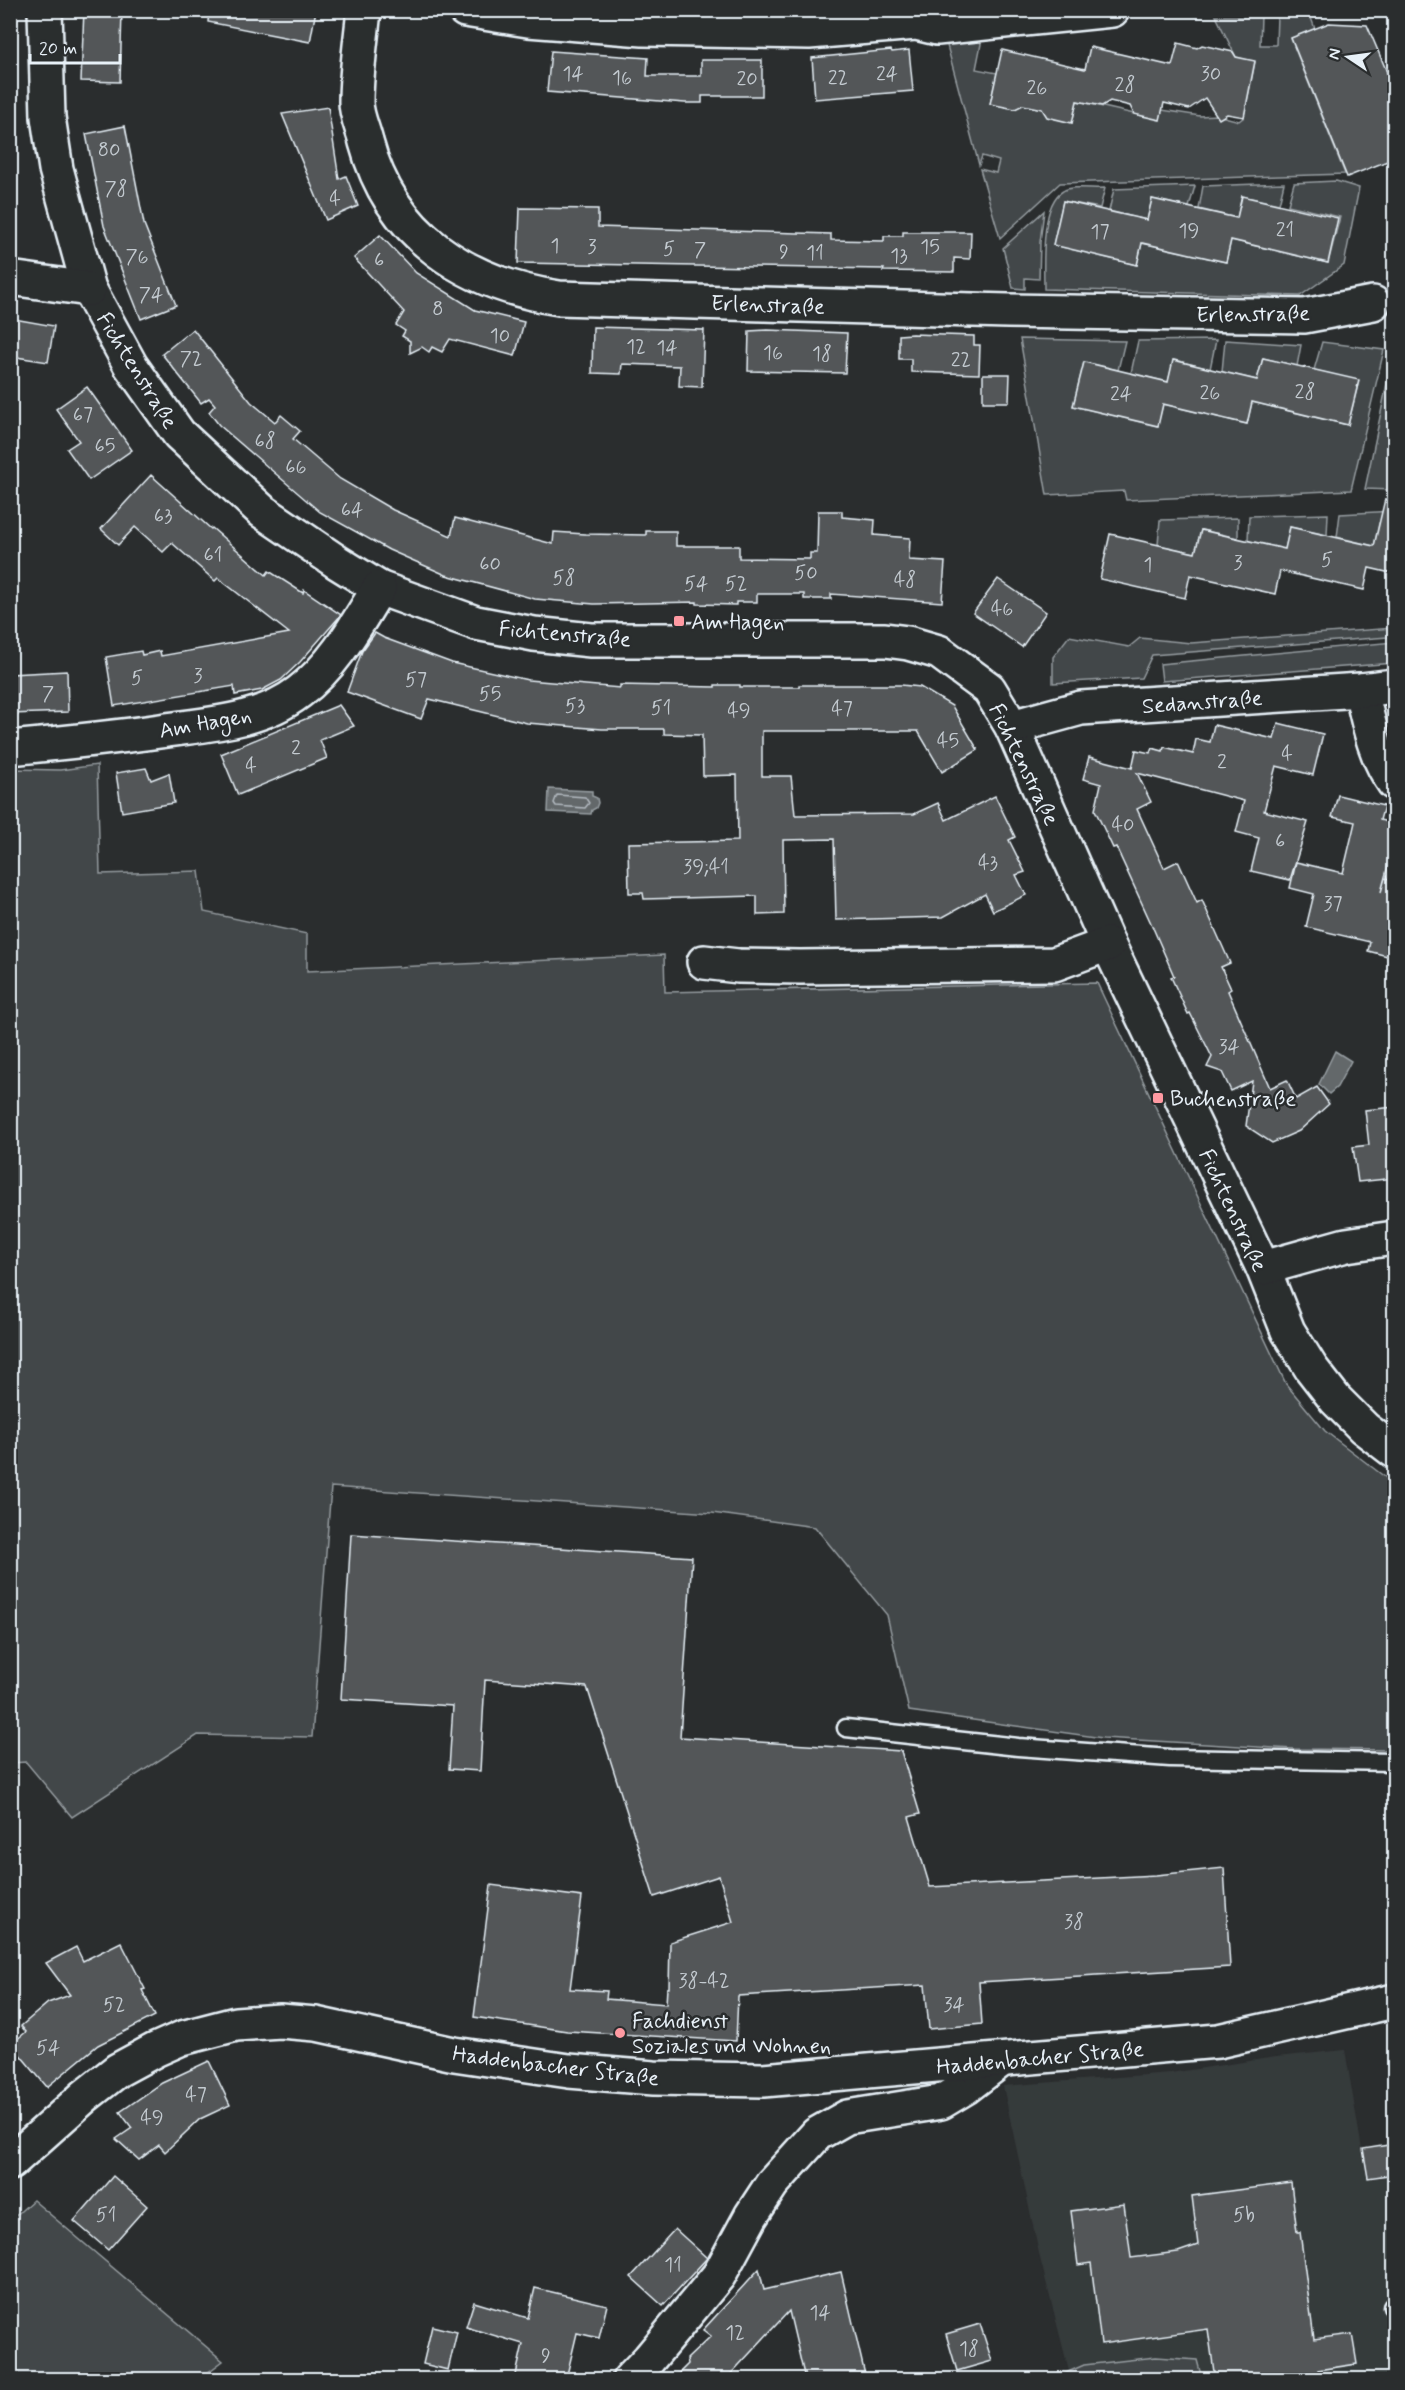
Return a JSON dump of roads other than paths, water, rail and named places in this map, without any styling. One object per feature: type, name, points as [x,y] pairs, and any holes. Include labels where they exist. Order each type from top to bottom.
[{"type":"street","name":"Fichtenstraße","points":[[45,10],[48,117],[56,169],[89,289],[131,366],[179,434],[262,511],[380,588],[476,623],[534,634],[591,640],[885,640],[939,651],[989,689],[1012,727],[1108,944],[1263,1268],[1288,1331],[1311,1368],[1335,1399],[1364,1428],[1395,1450]]},
{"type":"street","name":"Erlenstraße","points":[[364,10],[356,104],[374,169],[389,199],[410,227],[435,250],[471,270],[526,293],[559,298],[1008,311],[1304,316],[1373,303]]},
{"type":"street","points":[[465,10],[528,20],[642,29],[809,32],[916,22],[937,28],[1112,10]]},
{"type":"street","points":[[10,278],[89,289]]},
{"type":"street","name":"Am Hagen","points":[[10,748],[199,726],[238,720],[274,708],[301,692],[340,650],[380,588]]},
{"type":"street","name":"Sedanstraße","points":[[1012,727],[1081,708],[1395,686]]},
{"type":"street","points":[[1361,690],[1373,742],[1381,763],[1395,783]]},
{"type":"street","points":[[704,962],[738,966],[800,967],[1054,963],[1108,944]]},
{"type":"street","points":[[1263,1268],[1346,1245],[1395,1238]]},
{"type":"street","name":"Haddenbacher Straße","points":[[10,2163],[85,2096],[118,2070],[182,2038],[236,2024],[280,2021],[316,2024],[454,2054],[513,2064],[602,2074],[654,2078],[763,2080],[1218,2041],[1395,2001]]},
{"type":"street","points":[[629,2379],[649,2360],[720,2275],[751,2216],[772,2184],[817,2134],[847,2117],[941,2102],[966,2087],[1000,2061]]},
{"type":"lane","points":[[846,1728],[1018,1747],[1170,1758],[1395,1762]]},
{"type":"water","points":[[549,789],[592,791],[592,796],[597,798],[598,803],[591,814],[548,812]]},
{"type":"water","points":[[1335,1051],[1351,1061],[1337,1087],[1329,1094],[1319,1084]]},
{"type":"place","name":"Am Hagen","points":[[679,621]]},
{"type":"place","name":"Buchenstraße","points":[[1158,1098]]},
{"type":"place","name":"Fachdienst Soziales und Wohnen","points":[[620,2033]]}]
